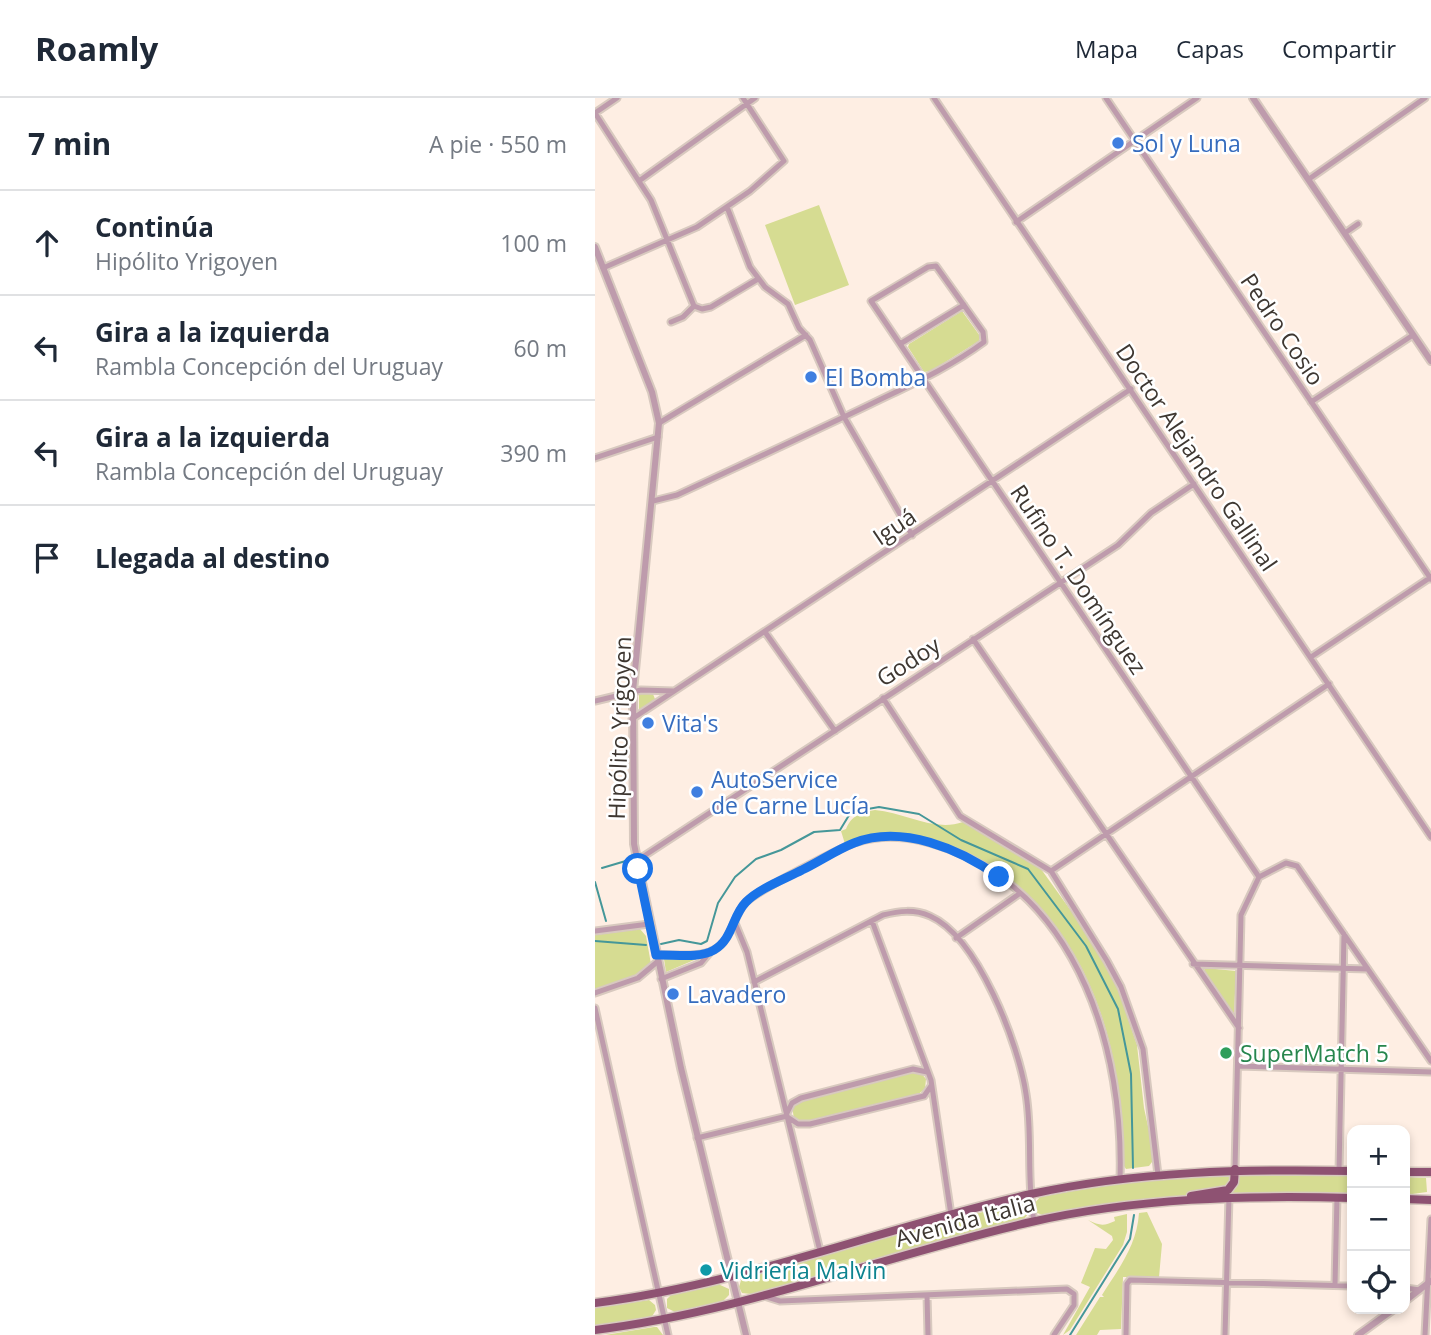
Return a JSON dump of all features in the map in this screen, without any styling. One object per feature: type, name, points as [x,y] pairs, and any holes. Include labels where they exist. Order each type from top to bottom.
[{"type":"main road","name":"Avenida Italia","points":[[595,1303],[659,1293],[732,1275],[1029,1195],[1120,1179],[1235,1169],[1347,1171]]},
{"type":"main road","points":[[1186,1199],[1199,1192],[1228,1190],[1234,1182],[1235,1169]]},
{"type":"main road","points":[[1410,1172],[1431,1172]]},
{"type":"main road","name":"Avenida Italia","points":[[595,1330],[664,1320],[1034,1221],[1099,1209],[1229,1196],[1347,1198]]},
{"type":"main road","points":[[1410,1199],[1431,1200]]},
{"type":"street","points":[[617,98],[595,113],[639,181],[669,242],[694,306],[702,309],[721,303],[758,279]]},
{"type":"street","points":[[639,181],[744,101],[755,98]]},
{"type":"street","name":"Doctor Alejandro Gallinal","points":[[934,98],[1431,836]]},
{"type":"street","name":"Pedro Cosio","points":[[1106,98],[1431,578]]},
{"type":"street","points":[[1016,222],[1197,98]]},
{"type":"street","points":[[1253,98],[1431,361]]},
{"type":"street","points":[[1309,179],[1425,98]]},
{"type":"street","points":[[603,268],[669,242],[727,207],[784,161],[744,101]]},
{"type":"street","points":[[727,207],[750,267],[758,279],[788,304],[806,335],[844,417],[912,535]]},
{"type":"street","points":[[1345,233],[1358,224]]},
{"type":"street","name":"Hipólito Yrigoyen","points":[[595,247],[652,393],[659,423],[633,691],[631,796],[636,858],[697,1138],[745,1335]]},
{"type":"street","name":"Rufino T. Domínguez","points":[[964,304],[940,269],[933,265],[871,300],[1259,877]]},
{"type":"street","points":[[653,501],[677,495],[922,379],[979,345],[985,338],[964,304],[900,344]]},
{"type":"street","points":[[671,322],[683,317],[694,306]]},
{"type":"street","points":[[659,423],[806,335]]},
{"type":"street","points":[[1311,402],[1413,335]]},
{"type":"street","name":"Iguá","points":[[632,719],[1131,389]]},
{"type":"street","points":[[595,458],[659,437]]},
{"type":"street","name":"Godoy","points":[[636,858],[644,856],[1118,545],[1151,513],[1194,484]]},
{"type":"street","points":[[1311,657],[1431,578]]},
{"type":"street","points":[[765,632],[835,730]]},
{"type":"street","points":[[974,639],[1239,1028]]},
{"type":"street","points":[[1051,870],[1329,684]]},
{"type":"street","points":[[595,701],[633,691],[677,691]]},
{"type":"street","points":[[655,691],[658,703]]},
{"type":"street","points":[[883,698],[960,817],[1051,870],[1107,961],[1126,999],[1147,1071],[1149,1116],[1158,1175]]},
{"type":"street","points":[[661,979],[693,967],[726,939],[742,908],[755,895],[856,842],[887,836],[917,839],[968,857],[1019,894],[1059,939],[1094,1003],[1115,1083],[1120,1179]]},
{"type":"street","points":[[1235,1169],[1241,915],[1259,877],[1292,863],[1431,1061]]},
{"type":"street","points":[[956,938],[1019,894]]},
{"type":"street","points":[[754,982],[892,912],[918,913],[937,920],[956,938],[991,991],[1019,1059],[1029,1114],[1029,1195],[1034,1221]]},
{"type":"street","points":[[872,921],[932,1086],[951,1215]]},
{"type":"street","points":[[735,923],[744,943],[820,1251]]},
{"type":"street","points":[[595,931],[649,924]]},
{"type":"street","points":[[1339,1171],[1344,934]]},
{"type":"street","points":[[726,939],[738,939],[744,943]]},
{"type":"street","points":[[595,993],[639,978],[657,959],[711,951]]},
{"type":"street","points":[[1193,964],[1368,969]]},
{"type":"street","points":[[595,1008],[668,1335]]},
{"type":"street","points":[[1238,1066],[1431,1072]]},
{"type":"street","points":[[787,1116],[792,1103],[801,1098],[913,1069],[928,1074]]},
{"type":"street","points":[[787,1116],[794,1123],[810,1124],[923,1096],[932,1086]]},
{"type":"street","points":[[697,1138],[787,1116]]},
{"type":"street","points":[[1225,1335],[1229,1196]]},
{"type":"street","points":[[1335,1286],[1337,1198]]},
{"type":"street","points":[[1425,1335],[1430,1282],[1431,1219]]},
{"type":"street","points":[[1126,1335],[1128,1281],[1347,1286]]},
{"type":"street","points":[[1410,1297],[1430,1282]]},
{"type":"street","points":[[761,1295],[780,1301],[1064,1288],[1072,1292],[1074,1305],[1054,1335]]},
{"type":"street","points":[[1410,1289],[1420,1290]]},
{"type":"street","points":[[927,1295],[928,1335]]},
{"type":"street","points":[[1358,1335],[1387,1314]]},
{"type":"green space","points":[[819,205],[849,285],[795,305],[765,225]]},
{"type":"green space","points":[[962,311],[980,336],[979,341],[931,371],[924,372],[908,347],[909,344]]},
{"type":"green space","points":[[639,693],[653,694],[655,699],[639,710]]},
{"type":"green space","points":[[875,810],[941,825],[963,822],[1041,869],[1092,940],[1118,989],[1137,1045],[1144,1108],[1155,1158],[1149,1166],[1126,1169],[1124,1166],[1121,1113],[1110,1045],[1085,976],[1046,914],[1021,888],[991,866],[958,849],[930,839],[888,834],[845,844],[841,831],[846,829],[857,815]]},
{"type":"green space","points":[[640,929],[646,936],[651,964],[640,973],[595,991],[595,935]]},
{"type":"green space","points":[[699,958],[666,972],[664,959]]},
{"type":"green space","points":[[1205,968],[1236,971],[1234,1015],[1203,972]]},
{"type":"green space","points":[[914,1072],[921,1073],[926,1079],[925,1089],[917,1095],[802,1123],[794,1119],[792,1106],[800,1100]]},
{"type":"green space","points":[[1212,1175],[1347,1175],[1347,1194],[1197,1196],[1043,1215],[1037,1213],[1034,1204],[1040,1197],[1069,1192],[1126,1183]]},
{"type":"green space","points":[[1410,1177],[1426,1178],[1427,1192],[1410,1194]]},
{"type":"green space","points":[[1020,1202],[1027,1205],[1029,1213],[1023,1220],[751,1294],[742,1293],[739,1287],[742,1277]]},
{"type":"green space","points":[[1147,1212],[1162,1244],[1159,1277],[1123,1277],[1121,1329],[1100,1330],[1097,1335],[1076,1335],[1100,1297],[1104,1297],[1102,1295],[1126,1256],[1135,1236],[1139,1213]]},
{"type":"green space","points":[[1127,1214],[1127,1232],[1123,1245],[1070,1330],[1063,1335],[1090,1287],[1081,1283],[1095,1248],[1106,1249],[1113,1240],[1112,1236],[1088,1220],[1105,1224],[1115,1221],[1114,1217]]},
{"type":"green space","points":[[718,1284],[729,1289],[729,1295],[723,1301],[677,1313],[667,1308],[667,1299],[671,1295]]},
{"type":"green space","points":[[649,1300],[656,1310],[651,1318],[595,1326],[595,1308]]},
{"type":"green space","points":[[654,1327],[663,1335],[605,1335]]},
{"type":"waterway","points":[[661,944],[679,940],[701,944],[707,941],[718,903],[735,877],[756,859],[781,850],[814,832],[840,830],[851,812],[879,807],[919,814],[961,840],[1028,869],[1086,946],[1118,1009],[1131,1074],[1133,1168]]},
{"type":"waterway","points":[[602,868],[629,860]]},
{"type":"waterway","points":[[595,882],[606,921]]},
{"type":"waterway","points":[[595,941],[646,945]]},
{"type":"waterway","points":[[1070,1335],[1130,1239],[1134,1215]]},
{"type":"place","name":"Sol y Luna","points":[[1118,143]]},
{"type":"place","name":"El Bomba","points":[[811,377]]},
{"type":"place","name":"Vita's","points":[[648,723]]},
{"type":"place","name":"AutoService de Carne Lucía","points":[[697,792]]},
{"type":"place","name":"Lavadero","points":[[673,994]]},
{"type":"place","name":"SuperMatch 5","points":[[1226,1053]]},
{"type":"place","name":"Vidrieria Malvin","points":[[706,1270]]},
{"type":"route","points":[[638,869],[656,955],[711,951],[726,939],[742,908],[755,895],[843,848],[872,838],[887,836],[917,839],[968,857],[999,877]]}]
